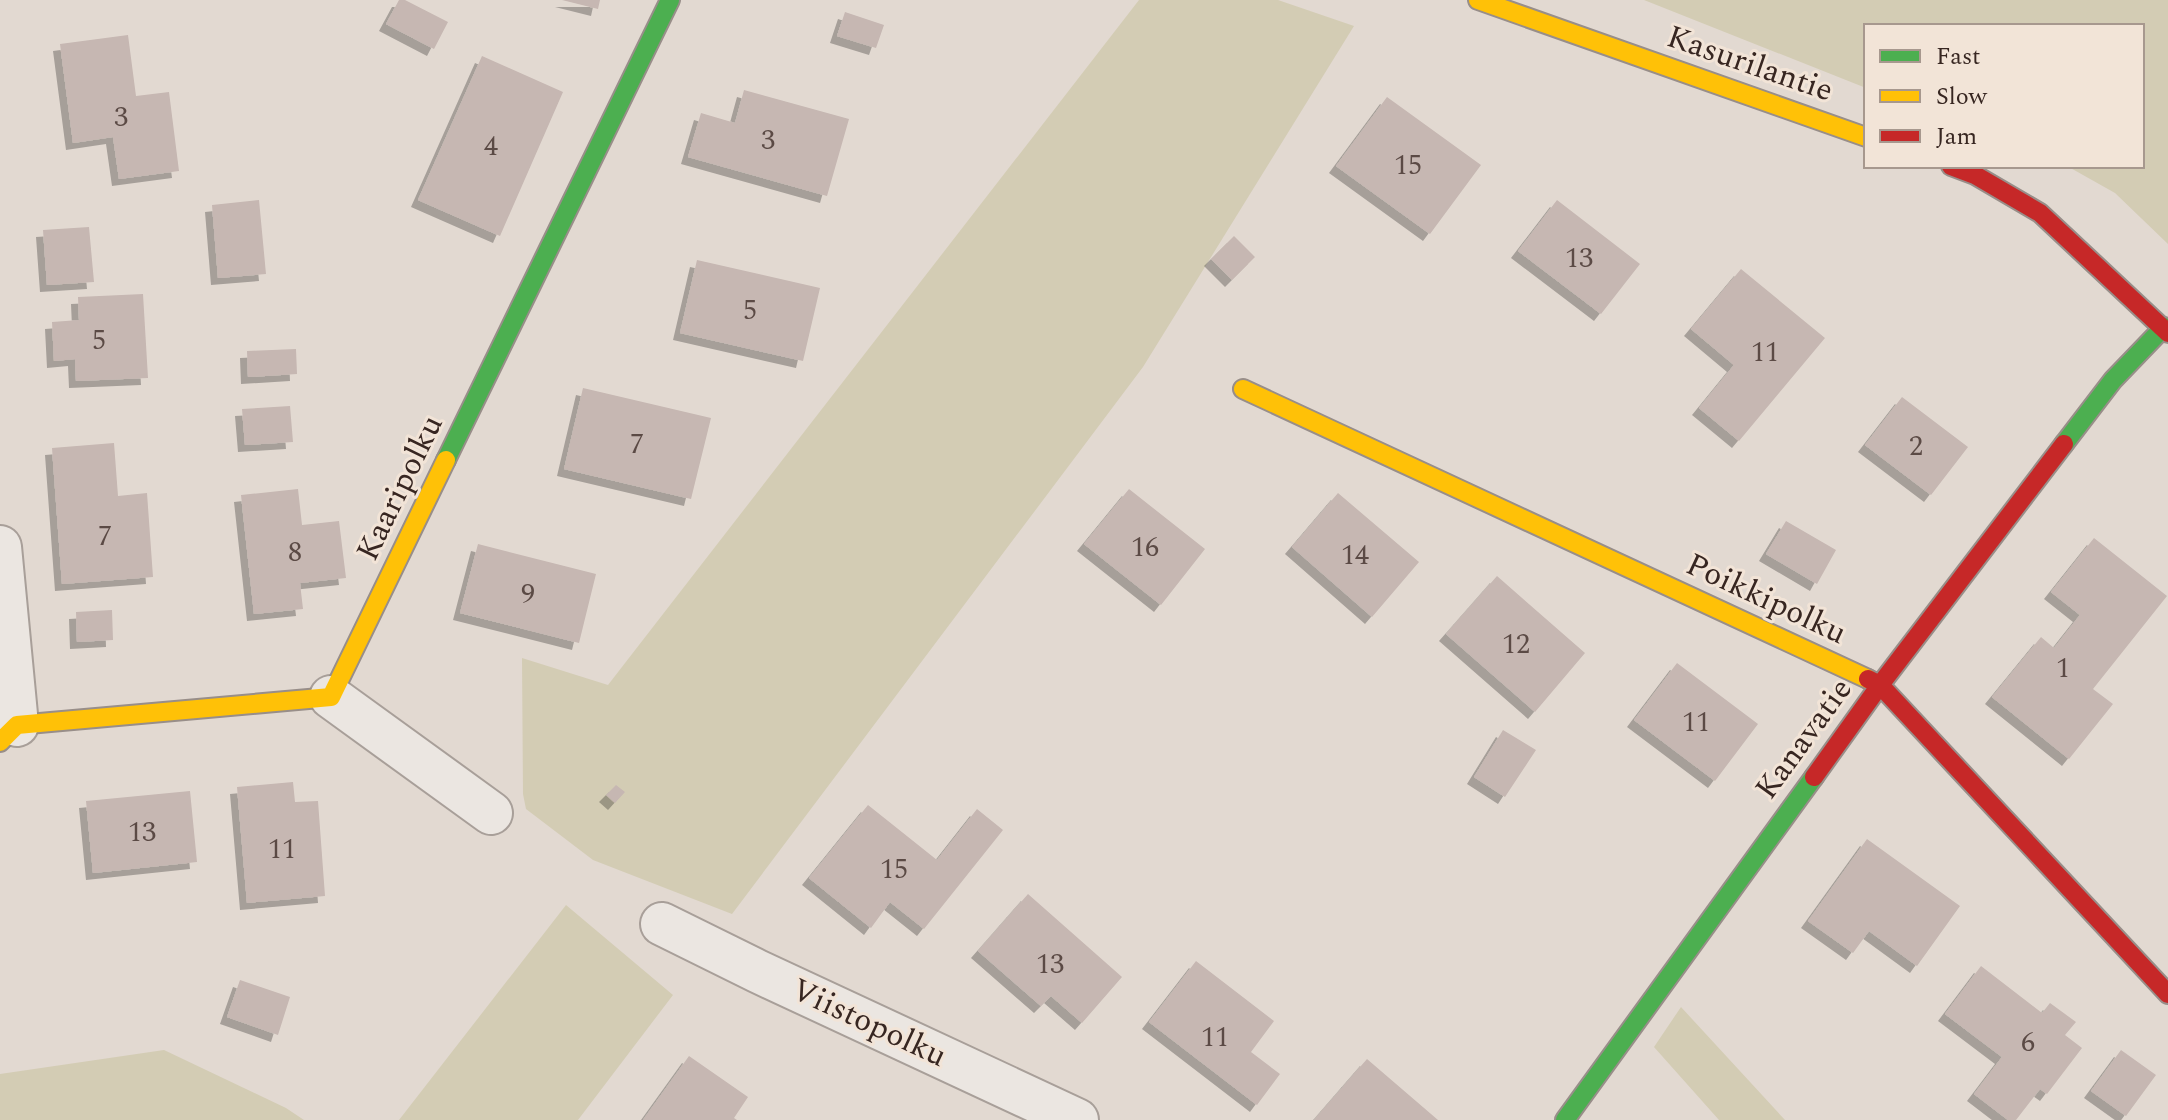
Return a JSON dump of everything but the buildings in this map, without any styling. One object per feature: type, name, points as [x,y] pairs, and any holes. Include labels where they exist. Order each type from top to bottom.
[{"type":"street","name":"Kaaripolku","points":[[331,697],[670,0]]},
{"type":"street","name":"Kasurilantie","points":[[1478,0],[1864,136]]},
{"type":"street","points":[[1956,168],[1975,175],[2040,213],[2166,330]]},
{"type":"street","name":"Kanavatie","points":[[1565,1120],[1880,685],[2113,380],[2166,330]]},
{"type":"street","name":"Poikkipolku","points":[[1243,389],[1880,685],[2168,994]]},
{"type":"street","points":[[0,547],[8,734],[331,697],[491,813]]},
{"type":"street","name":"Viistopolku","points":[[662,924],[1077,1120]]},
{"type":"shaded area","points":[[1139,0],[1278,0],[1354,26],[1143,367],[732,914],[593,860],[526,809],[523,794],[522,658],[608,685]]},
{"type":"shaded area","points":[[1644,0],[2168,0],[2168,244],[2115,193],[2071,168],[2144,168],[2144,24],[1864,24],[1864,87]]},
{"type":"shaded area","points":[[566,905],[673,995],[578,1120],[399,1120]]},
{"type":"shaded area","points":[[1681,1007],[1785,1120],[1719,1120],[1654,1047]]},
{"type":"shaded area","points":[[164,1050],[286,1108],[304,1120],[0,1120],[0,1074]]},
{"type":"traffic: fast","points":[[446,460],[670,0]]},
{"type":"traffic: fast","points":[[2064,444],[2113,380],[2164,327]]},
{"type":"traffic: fast","points":[[1565,1120],[1814,777]]},
{"type":"traffic: slow","points":[[1478,0],[1864,136]]},
{"type":"traffic: slow","points":[[1243,389],[1868,679]]},
{"type":"traffic: slow","points":[[0,742],[17,725],[331,697],[446,460]]},
{"type":"traffic: jam","points":[[1956,168],[1975,175],[2040,213],[2168,333]]},
{"type":"traffic: jam","points":[[1814,777],[1880,685],[2064,444]]},
{"type":"traffic: jam","points":[[1868,679],[1880,685],[2168,994]]}]
